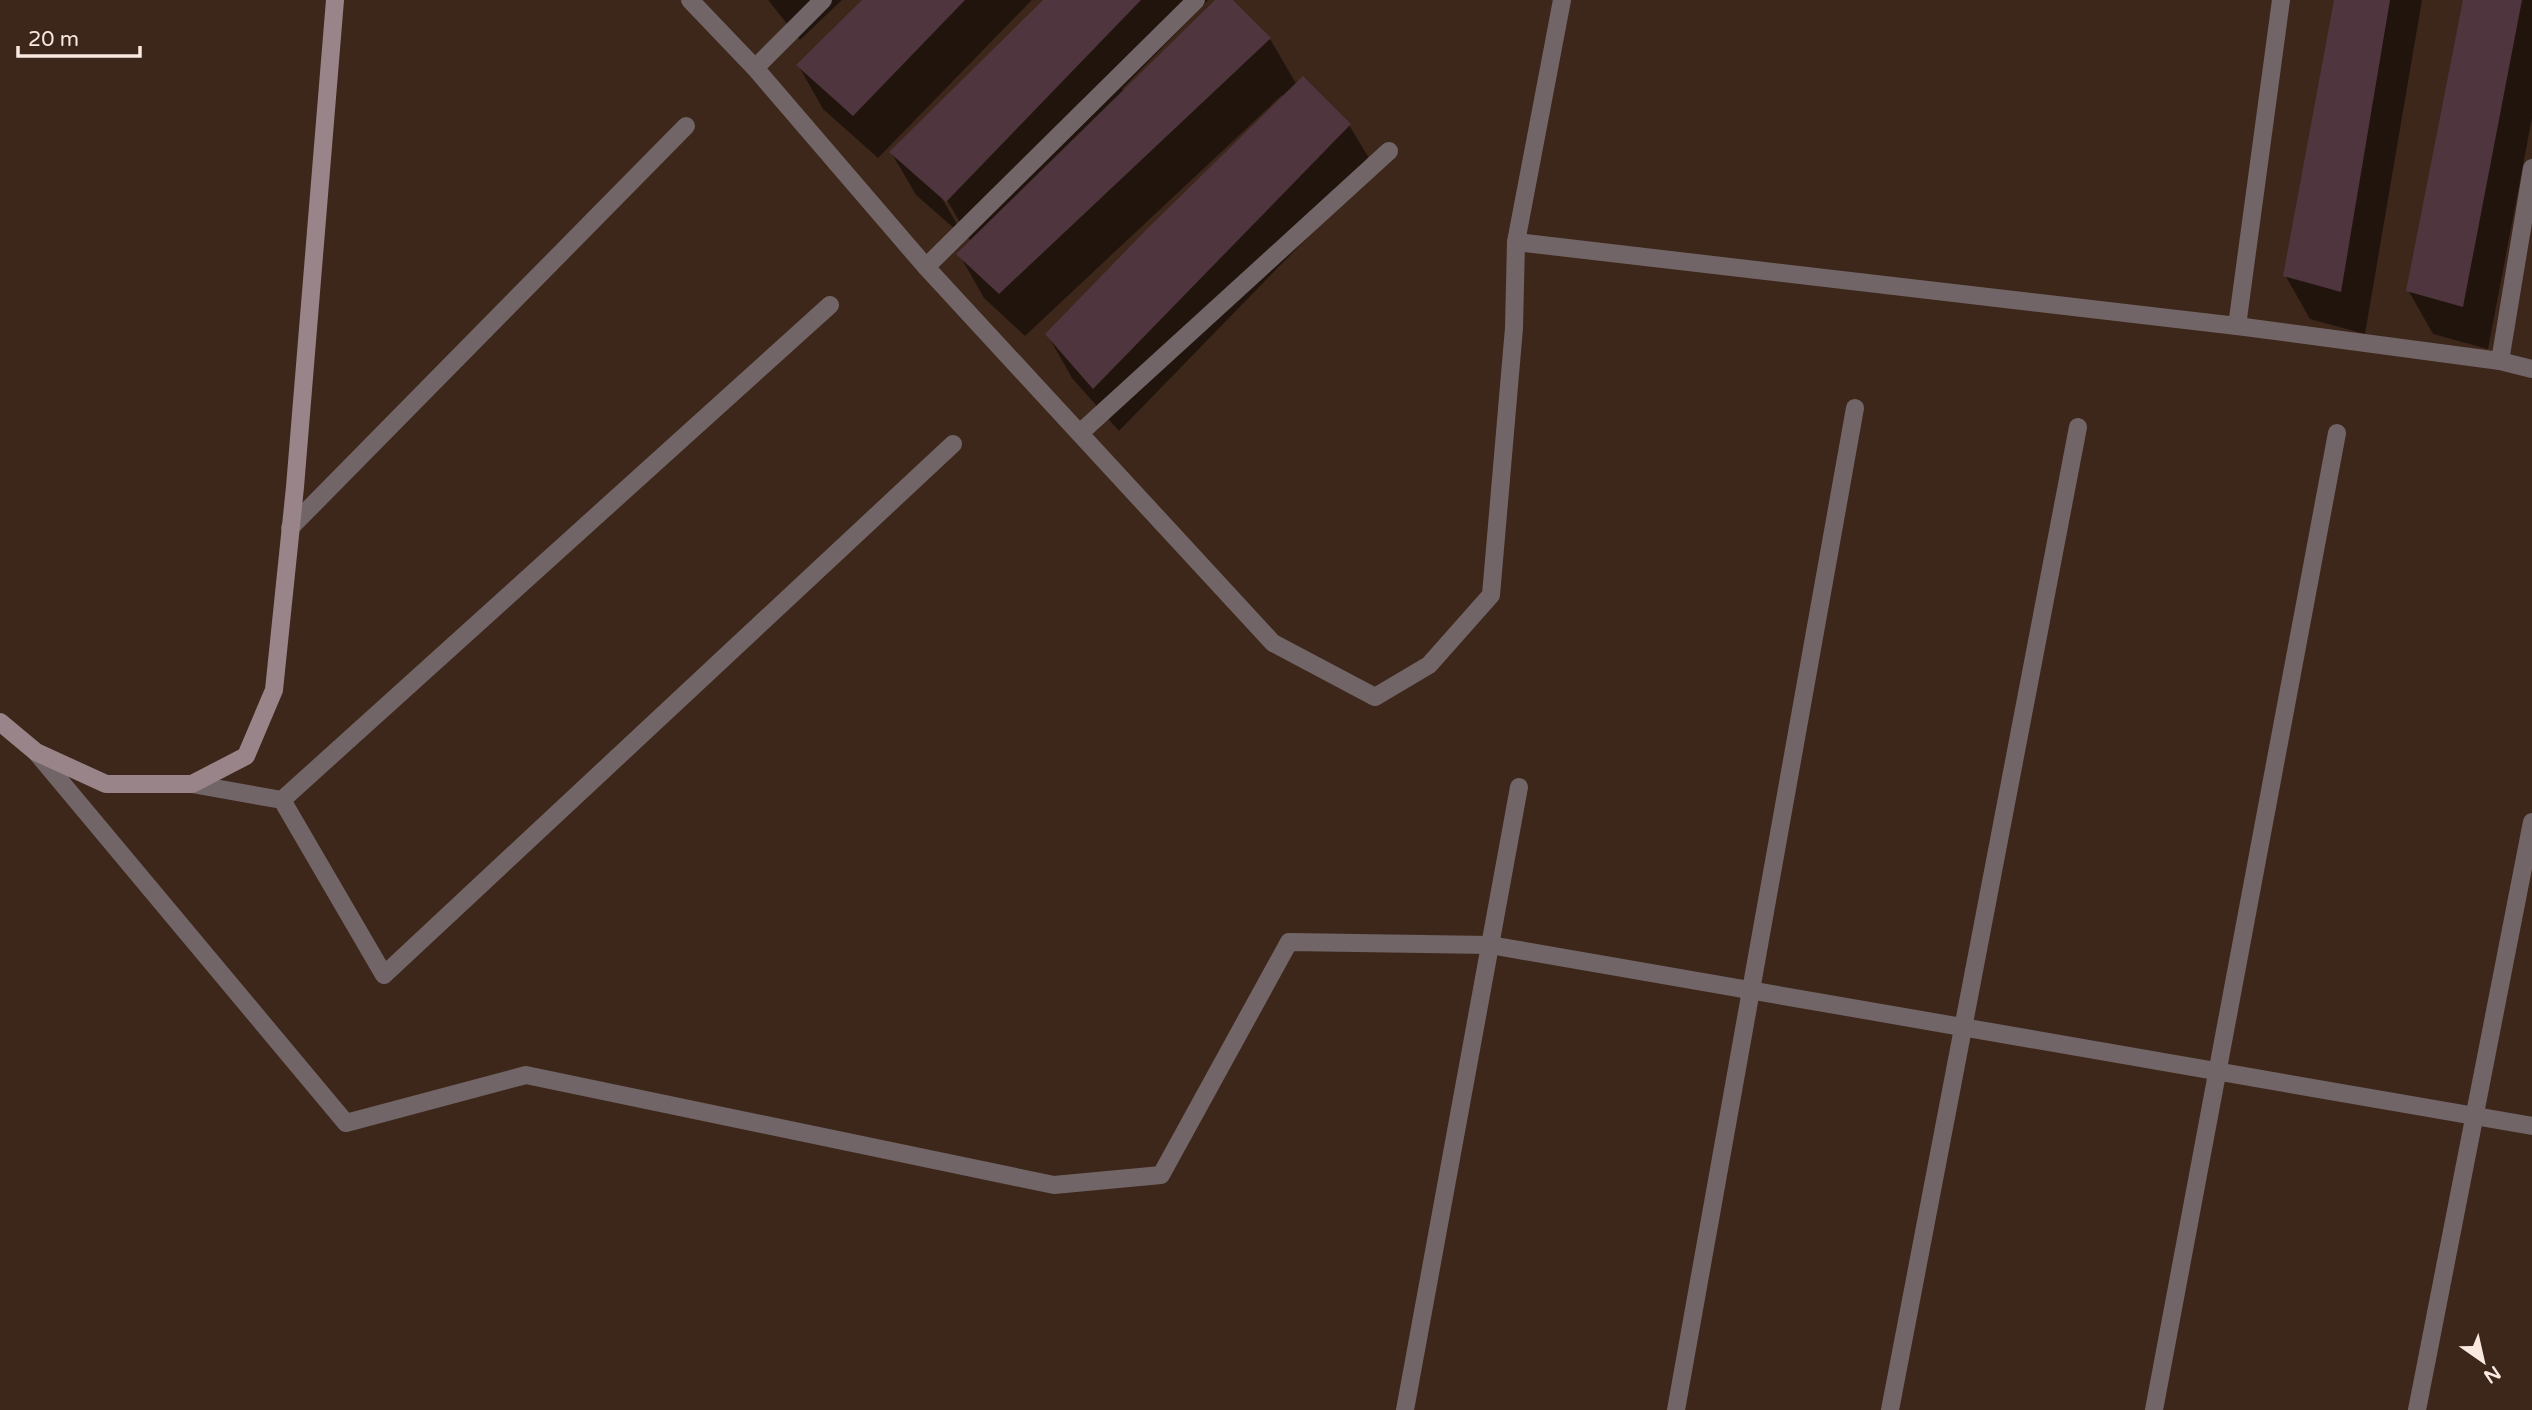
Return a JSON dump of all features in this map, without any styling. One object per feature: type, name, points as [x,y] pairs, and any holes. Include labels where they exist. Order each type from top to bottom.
[{"type":"street","points":[[192,784],[246,755],[274,690],[335,0]]},
{"type":"street","points":[[690,0],[755,68],[926,267],[1273,643],[1375,697],[1429,665],[1490,595],[1514,328],[1516,242],[1562,0]]},
{"type":"street","points":[[755,68],[823,0]]},
{"type":"street","points":[[926,267],[1196,0]]},
{"type":"street","points":[[2237,326],[2281,0]]},
{"type":"street","points":[[290,528],[686,126]]},
{"type":"street","points":[[1080,433],[1390,151]]},
{"type":"street","points":[[2500,361],[2532,168]]},
{"type":"street","points":[[1516,242],[2237,326],[2500,361],[2532,369]]},
{"type":"street","points":[[282,800],[830,306]]},
{"type":"street","points":[[1676,1410],[1855,408]]},
{"type":"street","points":[[1890,1410],[2078,427]]},
{"type":"street","points":[[2154,1410],[2337,433]]},
{"type":"street","points":[[36,752],[106,784],[192,784],[282,800],[384,975],[953,444]]},
{"type":"street","points":[[0,722],[36,752],[346,1123],[526,1075],[1054,1185],[1161,1175],[1289,942],[1490,945],[2532,1126]]},
{"type":"street","points":[[1405,1410],[1519,787]]},
{"type":"street","points":[[2417,1410],[2532,822]]},
{"type":"building","points":[[862,0],[965,0],[853,116],[796,65]]},
{"type":"building","points":[[1043,0],[1141,0],[946,202],[889,152]]},
{"type":"building","points":[[1215,0],[1233,0],[1271,38],[999,294],[956,254]]},
{"type":"building","points":[[2334,0],[2390,0],[2341,292],[2283,276]]},
{"type":"building","points":[[2463,0],[2522,0],[2463,307],[2406,291]]},
{"type":"building","points":[[1303,76],[1351,124],[1093,389],[1045,334],[1148,228]]}]
